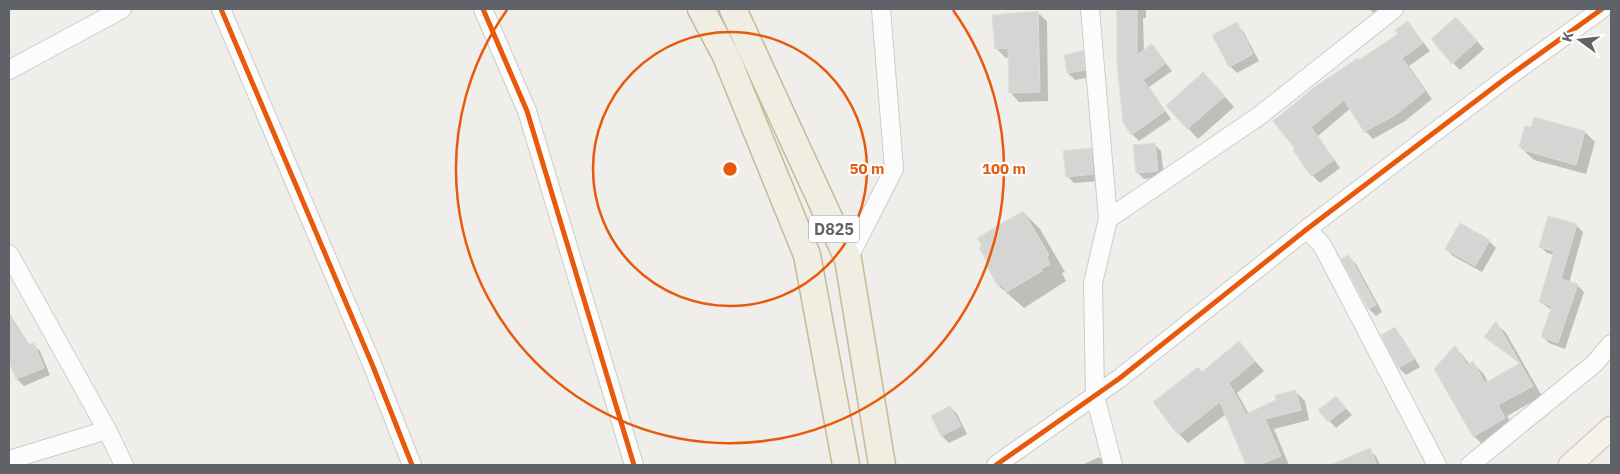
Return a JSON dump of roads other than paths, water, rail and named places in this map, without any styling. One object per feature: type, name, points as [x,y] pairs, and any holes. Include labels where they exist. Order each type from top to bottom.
[{"type":"highway","name":"D825","points":[[701,9],[726,56],[807,255],[846,465]]},
{"type":"highway","name":"D825","points":[[733,9],[848,259],[882,465]]},
{"type":"main road","points":[[1570,465],[1611,428]]},
{"type":"street","points":[[9,70],[122,9]]},
{"type":"street","points":[[220,9],[372,364],[412,465]]},
{"type":"street","points":[[483,9],[527,111],[634,465]]},
{"type":"street","points":[[848,259],[894,169],[881,9]]},
{"type":"street","points":[[1090,9],[1108,219],[1093,283],[1095,396],[1113,465]]},
{"type":"street","points":[[1108,219],[1259,116],[1394,9]]},
{"type":"street","points":[[996,465],[1095,396],[1306,228],[1506,78],[1602,9]]},
{"type":"street","points":[[1306,228],[1322,245],[1437,465]]},
{"type":"street","points":[[9,254],[107,430],[124,465]]},
{"type":"street","points":[[1470,465],[1594,364],[1611,344]]},
{"type":"street","points":[[9,460],[107,430]]}]
